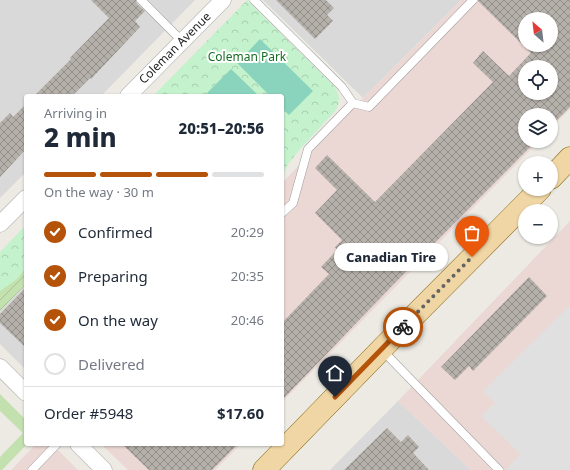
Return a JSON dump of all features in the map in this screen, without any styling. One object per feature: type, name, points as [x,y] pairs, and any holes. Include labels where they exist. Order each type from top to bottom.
[{"type":"main road","points":[[558,171],[570,158]]},
{"type":"main road","points":[[264,470],[533,196]]},
{"type":"street","name":"Coleman Avenue","points":[[130,94],[223,0]]},
{"type":"street","points":[[0,224],[24,200]]},
{"type":"street","points":[[0,367],[24,391]]},
{"type":"street","points":[[80,446],[104,470]]},
{"type":"lane","points":[[141,0],[182,42]]},
{"type":"lane","points":[[254,0],[342,87],[353,103],[369,107],[473,0]]},
{"type":"lane","points":[[284,211],[293,202],[308,149],[353,103]]},
{"type":"lane","points":[[382,349],[499,470]]},
{"type":"lane","points":[[32,470],[55,446]]},
{"type":"shaded area","points":[[0,0],[195,0],[103,94],[24,94],[24,174],[0,198]]},
{"type":"shaded area","points":[[263,0],[461,0],[363,98]]},
{"type":"shaded area","points":[[461,0],[570,0],[570,109],[558,121],[558,108],[518,108],[518,148],[532,148],[524,156],[518,156],[518,162],[284,400],[284,181],[363,98]]},
{"type":"shaded area","points":[[570,221],[570,470],[471,470],[398,401],[548,244],[558,244],[558,234]]},
{"type":"shaded area","points":[[24,286],[24,368],[0,344],[0,311]]},
{"type":"shaded area","points":[[570,305],[570,470],[506,470],[520,454],[481,416],[495,403],[483,391]]},
{"type":"shaded area","points":[[398,401],[471,470],[330,470]]},
{"type":"shaded area","points":[[34,446],[54,446],[78,470],[11,470]]},
{"type":"shaded area","points":[[103,446],[239,446],[215,470],[128,470]]},
{"type":"green space","name":"Coleman Park","points":[[247,0],[335,87],[339,96],[339,101],[336,110],[301,148],[288,164],[284,172],[284,94],[155,94]]},
{"type":"green space","name":"Coleman Park","points":[[260,39],[313,91],[289,115],[284,110],[284,94],[268,94],[237,63]]},
{"type":"green space","name":"Coleman Park","points":[[231,69],[257,94],[208,94],[207,93]]},
{"type":"green space","points":[[24,227],[24,286],[0,311],[0,252]]},
{"type":"green space","points":[[24,270],[24,286],[0,311],[0,291],[16,280]]},
{"type":"green space","points":[[0,394],[24,418],[25,446],[2,470],[0,470],[0,457],[23,433],[0,411]]},
{"type":"building","points":[[91,0],[136,0],[137,4],[145,11],[135,21],[140,27],[91,79],[90,78],[74,94],[36,94],[71,59],[70,58],[109,18]]},
{"type":"building","points":[[276,0],[326,0],[334,8],[327,15],[333,21],[315,39]]},
{"type":"building","points":[[478,0],[570,0],[570,107],[558,119],[558,108],[518,108],[518,148],[529,148],[521,156],[518,156],[518,159],[284,398],[284,321],[329,274],[321,267],[337,250],[335,247],[342,240],[315,213],[337,190],[315,168],[327,155],[375,202],[493,82],[473,63],[483,51],[509,76],[518,67],[518,100],[558,100],[558,60],[524,60],[531,53],[530,52],[558,52],[558,12],[518,12],[518,40]]},
{"type":"building","points":[[24,106],[24,151],[0,177],[0,123],[10,113],[13,117]]},
{"type":"building","points":[[529,277],[547,296],[473,371],[469,366],[455,380],[441,367]]},
{"type":"building","points":[[24,289],[24,346],[0,323],[0,314]]},
{"type":"building","points":[[387,428],[401,442],[408,435],[419,447],[413,453],[429,470],[344,470]]},
{"type":"building","points":[[124,446],[236,446],[212,470],[149,470]]},
{"type":"way so far","points":[[403,327],[472,257]]},
{"type":"place","name":"Canadian Tire","points":[[472,257]]},
{"type":"route","points":[[335,397],[403,327]]}]
